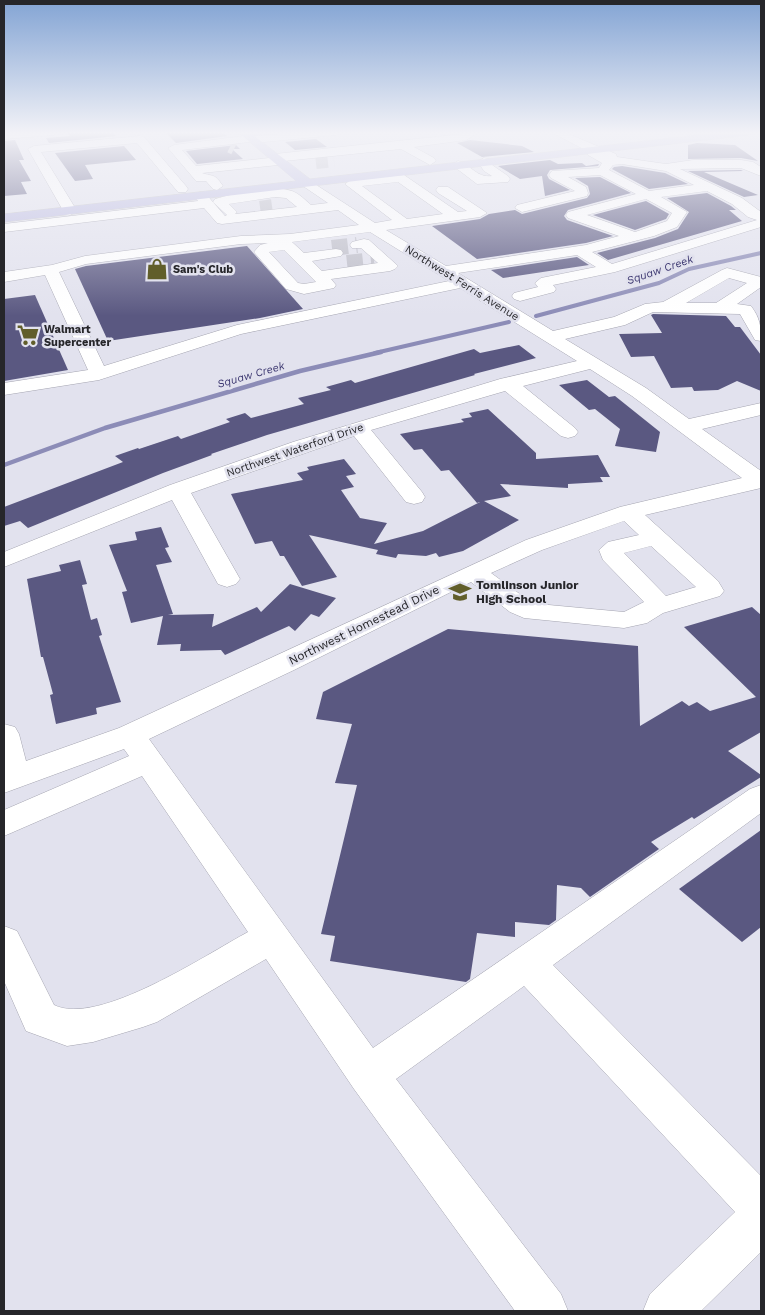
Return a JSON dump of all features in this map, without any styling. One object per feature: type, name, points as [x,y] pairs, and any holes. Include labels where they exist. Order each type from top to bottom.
[{"type":"main road","points":[[4,218],[68,206],[158,193]]},
{"type":"main road","points":[[4,211],[19,208],[68,206],[215,205],[255,193]]},
{"type":"street","points":[[60,193],[68,206]]},
{"type":"street","points":[[215,205],[228,199],[281,193]]},
{"type":"street","points":[[286,193],[290,194],[303,206]]},
{"type":"street","name":"Northwest Ferris Avenue","points":[[322,193],[442,271],[593,363],[687,426],[760,481]]},
{"type":"street","points":[[364,193],[420,234]]},
{"type":"street","points":[[423,193],[455,216]]},
{"type":"street","points":[[304,261],[372,227],[480,213],[449,193]]},
{"type":"street","points":[[559,193],[623,218],[603,227]]},
{"type":"street","points":[[522,208],[581,193]]},
{"type":"street","points":[[634,237],[573,215],[597,207],[660,193]]},
{"type":"street","points":[[722,193],[761,217]]},
{"type":"street","points":[[442,271],[579,250],[634,237],[672,224],[680,212],[648,195]]},
{"type":"street","points":[[711,205],[753,199]]},
{"type":"street","points":[[215,205],[222,220],[303,206]]},
{"type":"street","points":[[4,228],[215,205],[268,207],[340,206]]},
{"type":"street","points":[[676,210],[694,208]]},
{"type":"street","points":[[414,209],[429,220]]},
{"type":"street","points":[[520,296],[548,289],[543,283],[547,281],[610,269],[761,223]]},
{"type":"street","points":[[4,277],[50,270],[86,260],[241,240],[304,261],[374,279],[396,297]]},
{"type":"street","points":[[304,261],[390,266],[370,252],[354,242],[328,246],[337,256],[350,266],[370,252]]},
{"type":"street","points":[[579,250],[610,269]]},
{"type":"street","points":[[304,261],[337,256]]},
{"type":"street","points":[[304,261],[337,256]]},
{"type":"street","points":[[426,261],[452,257]]},
{"type":"street","points":[[50,270],[99,374]]},
{"type":"street","points":[[667,308],[727,273],[760,281],[718,308]]},
{"type":"street","points":[[4,389],[99,374],[236,330],[463,283]]},
{"type":"street","points":[[551,337],[620,321],[652,307],[745,309],[756,317],[761,336]]},
{"type":"street","name":"Northwest Waterford Drive","points":[[4,560],[178,490],[358,428],[507,383],[593,363]]},
{"type":"street","points":[[507,383],[568,432]]},
{"type":"street","points":[[687,426],[760,408]]},
{"type":"street","points":[[358,428],[414,497]]},
{"type":"street","name":"Northwest Homestead Drive","points":[[9,779],[139,748],[284,664],[534,544],[628,512],[760,481]]},
{"type":"street","points":[[178,490],[227,579]]},
{"type":"street","points":[[473,572],[519,606],[533,612],[624,620],[638,617],[654,607],[711,591],[709,586],[628,512]]},
{"type":"street","points":[[655,538],[616,547],[611,550],[612,555],[662,605]]},
{"type":"street","points":[[4,734],[9,779]]},
{"type":"street","points":[[4,824],[139,748],[368,1075],[544,1311]]},
{"type":"street","points":[[368,1075],[761,797]]},
{"type":"street","points":[[4,942],[40,1018],[67,1028],[93,1024],[143,1010],[271,937]]},
{"type":"street","points":[[527,963],[753,1199],[759,1217],[750,1231],[668,1311]]},
{"type":"building","points":[[4,193],[27,194],[4,196]]},
{"type":"building","points":[[630,193],[568,210],[564,216],[567,220],[613,236],[586,243],[477,259],[432,226],[480,219],[489,214],[515,210],[522,214],[587,198],[590,194]]},
{"type":"building","points":[[708,193],[736,210],[729,210],[742,221],[608,260],[597,253],[655,238],[678,229],[689,212],[667,198]]},
{"type":"building","points":[[736,193],[758,195],[744,197]]},
{"type":"building","points":[[646,201],[669,214],[666,219],[635,230],[593,215]]},
{"type":"building","points":[[247,246],[303,309],[260,318],[108,341],[75,269],[86,266]]},
{"type":"building","points":[[577,257],[589,265],[503,278],[491,270]]},
{"type":"building","name":"Walmart Supercenter","points":[[35,295],[68,370],[4,381],[4,299]]},
{"type":"building","points":[[651,315],[726,316],[735,327],[740,327],[761,355],[761,391],[737,381],[718,390],[694,391],[692,387],[671,388],[654,356],[631,357],[619,334],[662,333]]},
{"type":"building","points":[[519,345],[536,358],[474,374],[267,435],[211,454],[28,528],[20,521],[4,526],[4,507],[123,462],[115,456],[178,436],[181,439],[230,422],[226,419],[245,413],[251,418],[304,404],[298,398],[331,390],[326,387],[351,380],[355,383],[474,349],[480,353]]},
{"type":"building","points":[[587,380],[609,397],[615,396],[660,432],[656,452],[615,446],[620,429],[595,409],[589,410],[559,385]]},
{"type":"building","points":[[488,409],[536,453],[536,459],[598,455],[610,477],[600,477],[603,482],[568,484],[568,488],[500,484],[511,496],[484,501],[519,520],[463,551],[439,557],[436,553],[426,556],[398,554],[396,558],[376,554],[378,550],[309,535],[337,577],[302,586],[284,556],[280,556],[272,541],[255,544],[231,494],[303,480],[297,473],[309,470],[307,467],[344,459],[356,474],[346,476],[354,487],[341,490],[360,518],[387,523],[374,544],[423,531],[480,502],[477,503],[449,470],[441,471],[422,449],[414,450],[400,434],[464,422],[461,419],[472,417],[469,413]]},
{"type":"building","points":[[161,527],[169,547],[165,548],[172,562],[156,565],[173,614],[168,615],[214,614],[212,627],[257,607],[261,612],[290,584],[336,598],[319,617],[311,614],[295,631],[289,626],[225,655],[221,650],[180,651],[181,644],[157,645],[163,616],[131,623],[122,592],[127,591],[109,545],[137,540],[135,532]]},
{"type":"building","points":[[80,560],[87,584],[82,585],[91,620],[97,618],[102,635],[99,636],[121,702],[96,708],[97,714],[56,724],[50,695],[53,694],[43,657],[41,657],[27,579],[61,571],[59,565]]},
{"type":"building","points":[[752,607],[761,615],[761,732],[728,751],[761,775],[761,777],[694,819],[692,817],[651,842],[659,849],[590,897],[581,888],[557,885],[556,920],[549,925],[515,922],[515,937],[477,933],[470,979],[466,982],[330,961],[335,936],[321,934],[357,785],[335,783],[352,724],[316,719],[323,692],[448,629],[638,646],[640,726],[682,701],[689,706],[697,702],[710,711],[756,697],[684,627]]},
{"type":"building","points":[[761,830],[761,927],[742,942],[679,889]]},
{"type":"waterway","name":"Squaw Creek","points":[[536,316],[659,283],[689,269],[761,253]]},
{"type":"waterway","name":"Squaw Creek","points":[[375,353],[509,322]]},
{"type":"waterway","name":"Squaw Creek","points":[[4,465],[105,428],[300,371],[381,352]]},
{"type":"tunnel","points":[[260,207],[274,205]]},
{"type":"tunnel","points":[[332,248],[357,245]]},
{"type":"tunnel","points":[[347,263],[374,260]]},
{"type":"place","name":"Sam's Club","points":[[157,269]]},
{"type":"place","name":"Walmart Supercenter","points":[[28,335]]},
{"type":"place","name":"Tomlinson Junior High School","points":[[460,592]]}]
